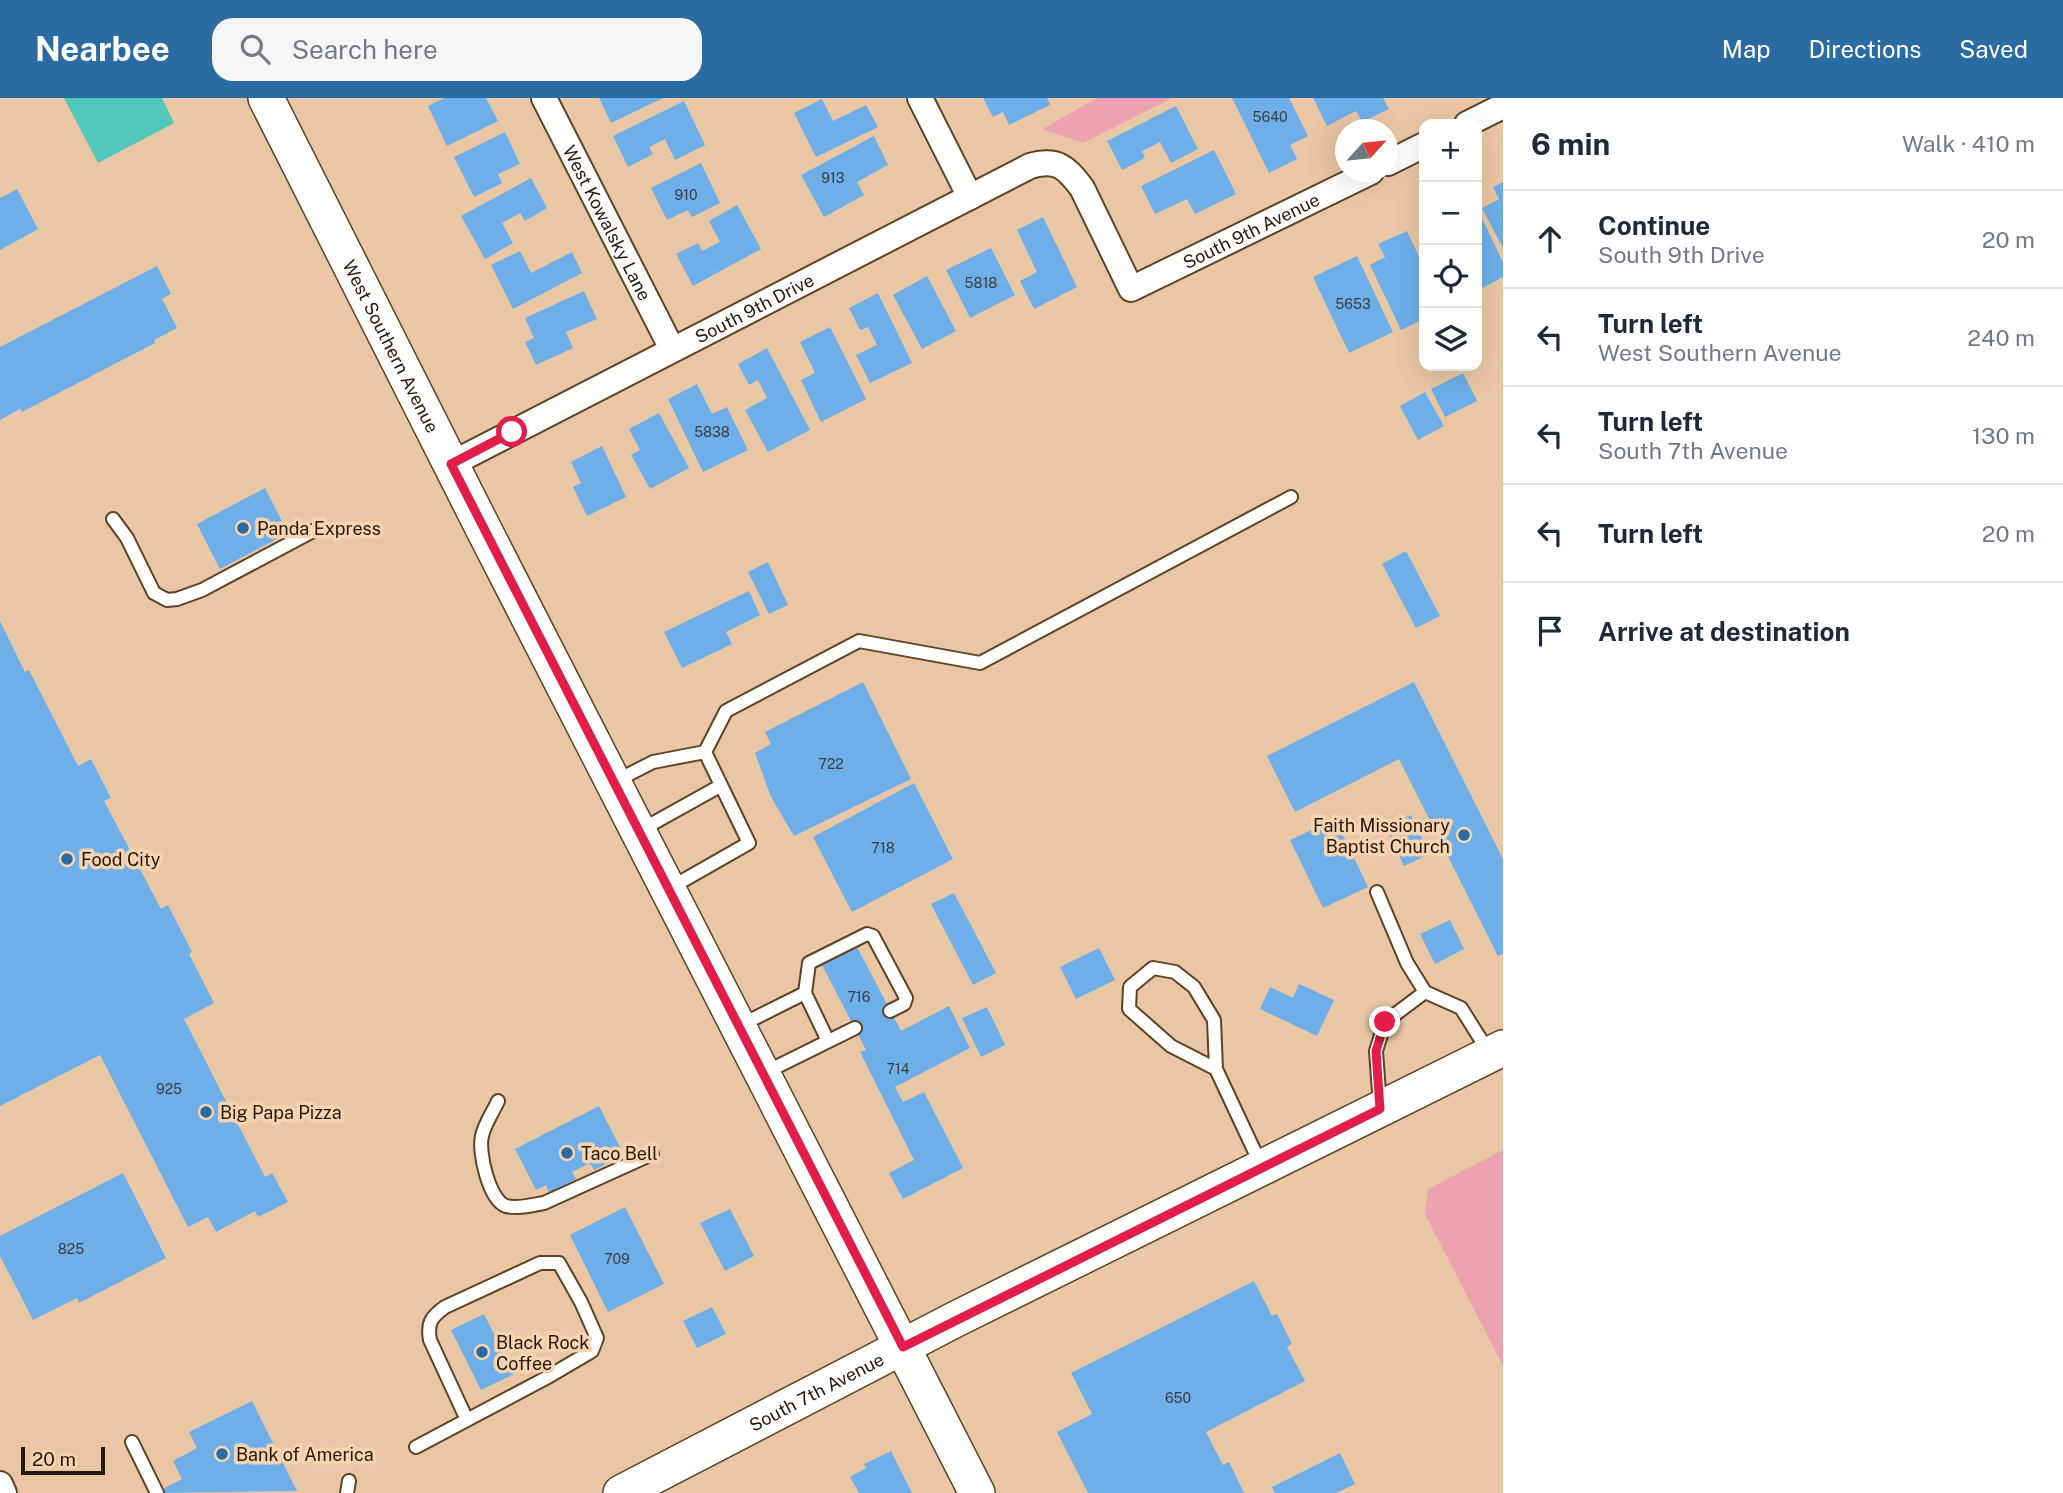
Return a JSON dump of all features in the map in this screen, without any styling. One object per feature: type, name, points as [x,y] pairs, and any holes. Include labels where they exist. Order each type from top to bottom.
[{"type":"main road","name":"West Southern Avenue","points":[[266,98],[978,1493]]},
{"type":"main road","name":"South 7th Avenue","points":[[621,1493],[903,1347],[1496,1051]]},
{"type":"street","name":"West Kowalsky Lane","points":[[544,98],[672,349]]},
{"type":"street","points":[[920,98],[970,197]]},
{"type":"street","points":[[1476,119],[1503,106]]},
{"type":"street","points":[[1398,158],[1419,148]]},
{"type":"street","name":"South 9th Drive","points":[[451,464],[1030,166],[1043,162],[1061,166],[1071,173],[1083,188],[1131,289]]},
{"type":"street","name":"South 9th Avenue","points":[[1131,289],[1350,182]]},
{"type":"street","points":[[0,1484],[4,1493]]},
{"type":"lane","points":[[705,752],[726,711],[859,641],[980,663],[1291,497]]},
{"type":"lane","points":[[113,519],[127,538],[154,593],[167,600],[177,600],[202,590],[315,530]]},
{"type":"lane","points":[[614,782],[653,762],[705,752]]},
{"type":"lane","points":[[668,889],[749,842],[705,752]]},
{"type":"lane","points":[[639,831],[720,786]]},
{"type":"lane","points":[[1377,891],[1407,963],[1425,992],[1461,1007],[1496,1051]]},
{"type":"lane","points":[[828,1041],[805,993],[810,963],[867,934],[873,936],[906,999],[904,1004],[890,1011]]},
{"type":"lane","points":[[1216,1069],[1171,1046],[1129,1009],[1130,987],[1153,968],[1175,972],[1194,987],[1214,1020],[1216,1069],[1262,1167]]},
{"type":"lane","points":[[1380,1109],[1376,1051],[1385,1022],[1425,992]]},
{"type":"lane","points":[[738,1026],[805,993]]},
{"type":"lane","points":[[763,1073],[855,1028]]},
{"type":"lane","points":[[498,1101],[482,1135],[481,1156],[493,1191],[500,1203],[508,1206],[524,1207],[544,1203],[652,1154]]},
{"type":"lane","points":[[415,1447],[467,1420],[546,1378],[592,1351],[597,1338],[559,1263],[540,1263],[445,1307],[432,1316],[428,1328],[430,1340],[467,1420]]},
{"type":"lane","points":[[132,1442],[157,1493]]},
{"type":"shaded area","points":[[1097,98],[1172,98],[1083,143],[1042,129]]},
{"type":"shaded area","points":[[1503,1150],[1503,1366],[1425,1214],[1428,1189]]},
{"type":"water","points":[[64,98],[162,98],[174,123],[98,163]]},
{"type":"building","points":[[444,98],[486,98],[498,121],[447,146],[428,106]]},
{"type":"building","points":[[599,98],[663,98],[611,123]]},
{"type":"building","points":[[983,98],[1047,98],[1050,105],[1009,125],[1003,112],[993,117]]},
{"type":"building","points":[[1232,98],[1289,98],[1308,136],[1290,145],[1297,159],[1269,173]]},
{"type":"building","points":[[1313,98],[1383,98],[1389,109],[1368,119],[1360,119],[1356,111],[1335,119],[1335,122],[1327,126]]},
{"type":"building","points":[[822,99],[833,121],[866,105],[878,127],[816,157],[794,113]]},
{"type":"building","points":[[684,101],[705,145],[675,160],[665,139],[649,147],[653,154],[628,167],[613,136]]},
{"type":"building","points":[[1176,106],[1198,149],[1171,163],[1160,142],[1142,151],[1145,158],[1122,170],[1107,141]]},
{"type":"building","points":[[505,132],[520,164],[498,174],[502,183],[474,197],[454,157]]},
{"type":"building","points":[[874,136],[888,165],[857,182],[864,195],[824,217],[801,175]]},
{"type":"building","points":[[1214,150],[1236,194],[1195,214],[1187,199],[1155,214],[1141,186]]},
{"type":"building","points":[[701,163],[720,203],[692,217],[688,210],[667,220],[651,188]]},
{"type":"building","points":[[531,178],[547,208],[525,221],[520,213],[502,223],[513,243],[485,259],[461,216]]},
{"type":"building","points":[[1503,182],[1503,248],[1482,208],[1499,199],[1493,187]]},
{"type":"building","points":[[17,189],[38,229],[0,250],[0,198]]},
{"type":"building","points":[[737,205],[761,249],[693,286],[676,254],[698,243],[702,251],[720,242],[709,221]]},
{"type":"building","points":[[1043,217],[1077,287],[1034,309],[1020,281],[1037,272],[1017,230]]},
{"type":"building","points":[[1482,218],[1503,262],[1503,277],[1482,288]]},
{"type":"building","points":[[1407,231],[1419,256],[1419,321],[1401,330],[1370,265],[1385,257],[1378,244]]},
{"type":"building","points":[[991,248],[1015,295],[970,318],[946,270]]},
{"type":"building","points":[[520,251],[531,273],[572,252],[582,273],[513,309],[491,265]]},
{"type":"building","points":[[1357,256],[1393,332],[1349,353],[1313,277]]},
{"type":"building","points":[[157,266],[171,294],[162,299],[177,328],[154,340],[155,343],[22,412],[20,409],[0,420],[0,347]]},
{"type":"building","points":[[927,276],[956,331],[922,349],[893,295]]},
{"type":"building","points":[[584,291],[597,319],[566,332],[573,348],[536,365],[525,342],[534,338],[525,318]]},
{"type":"building","points":[[878,293],[912,363],[870,383],[856,355],[877,345],[868,327],[860,330],[849,308]]},
{"type":"building","points":[[830,327],[866,399],[821,422],[801,380],[815,373],[800,342]]},
{"type":"building","points":[[767,348],[810,430],[768,452],[745,410],[767,398],[758,380],[749,385],[738,364]]},
{"type":"building","points":[[1463,373],[1477,401],[1445,417],[1431,389]]},
{"type":"building","points":[[697,384],[712,414],[727,407],[748,450],[703,472],[668,399]]},
{"type":"building","points":[[1425,392],[1444,426],[1418,440],[1400,406]]},
{"type":"building","points":[[659,413],[689,468],[650,489],[631,455],[640,450],[629,429]]},
{"type":"building","points":[[602,446],[626,497],[587,516],[573,487],[581,483],[571,462]]},
{"type":"building","name":"Panda Express","points":[[265,488],[288,533],[220,569],[197,524]]},
{"type":"building","points":[[1406,551],[1440,616],[1416,628],[1382,564]]},
{"type":"building","points":[[768,562],[788,605],[769,614],[748,572]]},
{"type":"building","points":[[749,591],[760,615],[726,632],[732,644],[682,668],[664,632]]},
{"type":"building","name":"Food City","points":[[0,621],[25,672],[29,670],[78,766],[91,759],[111,798],[104,801],[161,909],[168,905],[192,952],[189,954],[214,1003],[184,1019],[265,1177],[272,1173],[288,1202],[258,1217],[255,1211],[216,1232],[208,1217],[188,1227],[100,1055],[0,1106]]},
{"type":"building","points":[[863,682],[911,779],[794,836],[771,797],[755,753],[771,744],[765,732]]},
{"type":"building","name":"Faith Missionary Baptist Church","points":[[1414,682],[1503,859],[1503,954],[1498,956],[1399,759],[1295,812],[1267,756]]},
{"type":"building","points":[[914,783],[953,859],[852,912],[813,837]]},
{"type":"building","points":[[1411,815],[1429,854],[1404,866],[1386,827]]},
{"type":"building","points":[[1335,819],[1368,887],[1323,908],[1290,840]]},
{"type":"building","points":[[954,893],[996,973],[973,985],[931,904]]},
{"type":"building","points":[[1450,920],[1464,949],[1435,964],[1420,934]]},
{"type":"building","points":[[856,945],[901,1031],[949,1006],[970,1048],[895,1087],[903,1102],[924,1092],[963,1168],[903,1199],[889,1173],[914,1160],[860,1052],[866,1050],[821,963]]},
{"type":"building","points":[[1099,948],[1115,980],[1076,999],[1060,967]]},
{"type":"building","points":[[1299,984],[1334,1000],[1317,1036],[1260,1009],[1270,987],[1293,998]]},
{"type":"building","points":[[987,1007],[1005,1045],[981,1057],[962,1018]]},
{"type":"building","name":"Taco Bell","points":[[599,1106],[620,1147],[616,1149],[620,1157],[594,1170],[590,1163],[572,1172],[576,1179],[549,1193],[546,1185],[536,1190],[515,1149]]},
{"type":"building","points":[[123,1173],[166,1258],[79,1303],[77,1298],[33,1320],[0,1256],[0,1236]]},
{"type":"building","points":[[625,1207],[664,1284],[608,1312],[570,1235]]},
{"type":"building","points":[[730,1209],[754,1256],[725,1271],[700,1223]]},
{"type":"building","points":[[1254,1281],[1272,1316],[1277,1314],[1292,1344],[1287,1347],[1305,1381],[1206,1432],[1223,1465],[1229,1462],[1244,1493],[1088,1493],[1057,1432],[1092,1414],[1071,1373]]},
{"type":"building","points":[[712,1307],[726,1334],[697,1348],[683,1321]]},
{"type":"building","name":"Black Rock Coffee","points":[[484,1314],[514,1374],[481,1390],[451,1330]]},
{"type":"building","name":"Bank of America","points":[[252,1401],[297,1491],[155,1493],[182,1479],[173,1461],[197,1448],[189,1432]]},
{"type":"building","points":[[891,1451],[912,1493],[859,1493],[850,1477],[866,1468],[864,1464]]},
{"type":"building","points":[[1340,1453],[1355,1484],[1336,1493],[1275,1493],[1272,1487]]},
{"type":"place","name":"Panda Express","points":[[243,528]]},
{"type":"place","name":"Faith Missionary Baptist Church","points":[[1464,835]]},
{"type":"place","name":"Food City","points":[[67,859]]},
{"type":"place","name":"Big Papa Pizza","points":[[206,1112]]},
{"type":"place","name":"Taco Bell","points":[[567,1153]]},
{"type":"place","name":"Black Rock Coffee","points":[[482,1352]]},
{"type":"place","name":"Bank of America","points":[[222,1454]]},
{"type":"route","points":[[512,432],[451,464],[903,1347],[1380,1109],[1376,1051],[1385,1022]]}]
